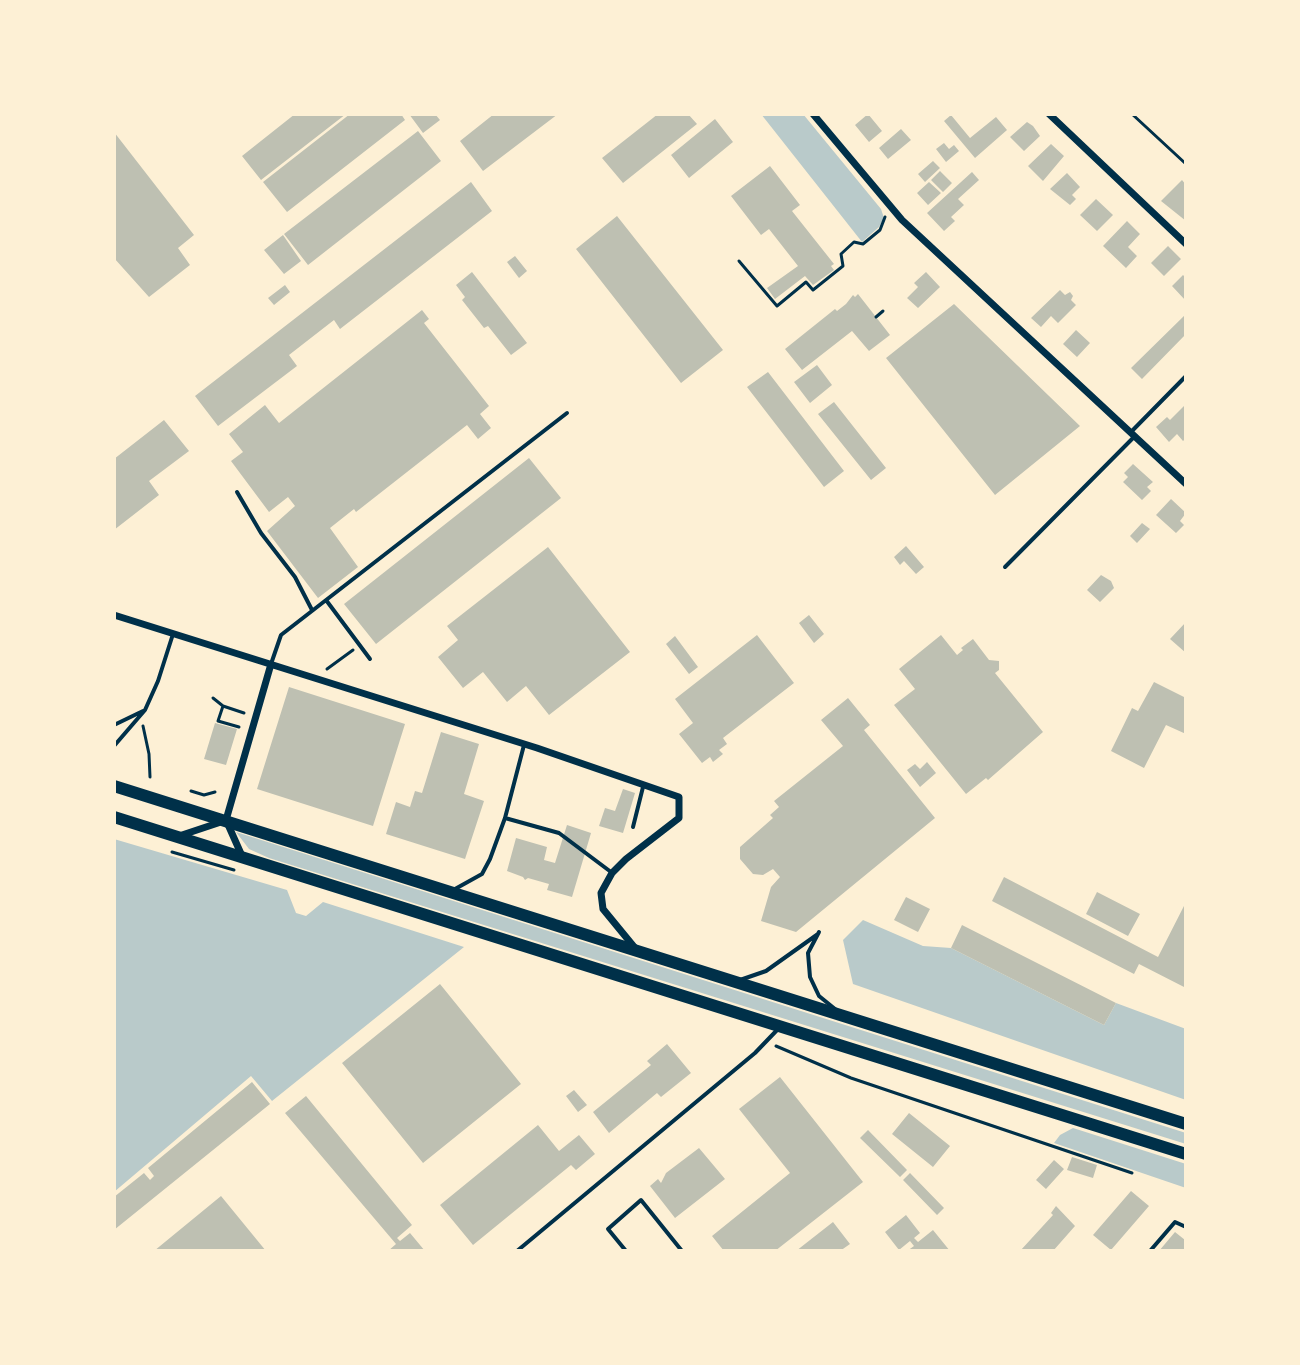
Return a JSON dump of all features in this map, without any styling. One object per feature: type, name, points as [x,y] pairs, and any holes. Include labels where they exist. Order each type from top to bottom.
[{"type":"main road","points":[[114,786],[1186,1124]]},
{"type":"main road","points":[[114,817],[1186,1154]]},
{"type":"street","points":[[813,114],[902,220],[1186,484]]},
{"type":"street","points":[[1049,114],[1186,244]]},
{"type":"street","points":[[114,615],[524,744],[679,797],[679,818],[626,859],[612,873],[601,893],[603,909],[636,950]]},
{"type":"street","points":[[242,857],[226,820],[271,664]]},
{"type":"street","points":[[177,836],[226,820]]},
{"type":"lane","points":[[1005,567],[1015,560],[1186,376]]},
{"type":"lane","points":[[271,664],[281,635],[567,413]]},
{"type":"lane","points":[[237,492],[261,533],[295,577],[312,610]]},
{"type":"lane","points":[[326,600],[370,659]]},
{"type":"lane","points":[[114,746],[145,710],[173,633]]},
{"type":"lane","points":[[114,725],[145,710]]},
{"type":"lane","points":[[449,892],[482,874],[505,818],[524,744]]},
{"type":"lane","points":[[633,827],[644,784]]},
{"type":"lane","points":[[505,818],[559,833],[612,873]]},
{"type":"lane","points":[[735,981],[766,971],[819,932],[808,953],[810,977],[819,996],[843,1015]]},
{"type":"lane","points":[[517,1251],[755,1053],[781,1026]]},
{"type":"lane","points":[[626,1251],[608,1229],[641,1200],[682,1251]]},
{"type":"lane","points":[[1150,1251],[1175,1222],[1186,1227]]},
{"type":"path","points":[[1132,114],[1186,164]]},
{"type":"path","points":[[739,261],[777,306],[806,282],[813,290],[843,266],[841,254],[854,242],[863,244],[880,230],[885,218],[884,209]]},
{"type":"path","points":[[876,317],[883,311]]},
{"type":"path","points":[[327,669],[359,645]]},
{"type":"path","points":[[213,698],[223,706],[244,713]]},
{"type":"path","points":[[223,706],[218,721],[239,727]]},
{"type":"path","points":[[141,716],[150,777]]},
{"type":"path","points":[[191,791],[204,795],[215,792]]},
{"type":"path","points":[[172,852],[234,870]]},
{"type":"path","points":[[775,1045],[851,1078],[1132,1173]]},
{"type":"shaded area","points":[[761,114],[803,114],[881,209],[884,218],[879,227],[862,242]]},
{"type":"shaded area","points":[[236,832],[1186,1133],[1186,1144],[269,858],[249,849]]},
{"type":"shaded area","points":[[114,839],[287,890],[296,913],[306,916],[323,902],[464,947],[272,1101],[251,1076],[114,1192]]},
{"type":"shaded area","points":[[863,920],[923,946],[951,948],[1104,1025],[1116,1003],[1186,1029],[1186,1100],[853,984],[843,940]]},
{"type":"shaded area","points":[[1073,1128],[1186,1164],[1186,1188],[1054,1143],[1060,1135]]},
{"type":"building","points":[[295,114],[346,114],[261,180],[242,156]]},
{"type":"building","points":[[350,114],[401,114],[405,120],[287,212],[263,182]]},
{"type":"building","points":[[409,114],[435,114],[440,120],[423,133]]},
{"type":"building","points":[[494,114],[558,114],[483,171],[460,141]]},
{"type":"building","points":[[658,114],[688,114],[697,124],[623,183],[602,158]]},
{"type":"building","points":[[868,114],[882,131],[869,142],[855,125]]},
{"type":"building","points":[[951,115],[970,138],[996,117],[1007,130],[975,158],[944,121]]},
{"type":"building","points":[[715,119],[733,142],[689,178],[671,155]]},
{"type":"building","points":[[1027,122],[1040,136],[1024,151],[1010,137]]},
{"type":"building","points":[[901,129],[911,140],[888,159],[879,148]]},
{"type":"building","points":[[418,131],[441,161],[308,265],[284,234]]},
{"type":"building","points":[[114,132],[194,235],[178,248],[190,265],[149,297],[114,258]]},
{"type":"building","points":[[944,143],[949,149],[954,145],[959,151],[946,162],[936,149]]},
{"type":"building","points":[[1051,144],[1064,156],[1043,181],[1028,166]]},
{"type":"building","points":[[933,161],[940,168],[925,182],[918,174]]},
{"type":"building","points":[[770,166],[800,205],[792,211],[834,264],[831,266],[834,270],[813,285],[805,276],[775,299],[767,288],[798,266],[769,229],[761,235],[731,196]]},
{"type":"building","points":[[940,171],[952,183],[943,192],[931,180]]},
{"type":"building","points":[[972,172],[979,180],[958,199],[964,205],[951,217],[955,221],[944,231],[927,213]]},
{"type":"building","points":[[1067,173],[1080,187],[1072,195],[1076,199],[1070,205],[1050,189]]},
{"type":"building","points":[[1182,180],[1186,185],[1186,221],[1161,201]]},
{"type":"building","points":[[471,182],[492,211],[340,329],[334,320],[289,355],[297,366],[218,426],[195,396]]},
{"type":"building","points":[[929,182],[941,193],[928,205],[917,193]]},
{"type":"building","points":[[1096,199],[1113,215],[1097,231],[1080,215]]},
{"type":"building","points":[[617,216],[723,350],[681,383],[576,249]]},
{"type":"building","points":[[1127,221],[1140,234],[1128,247],[1137,256],[1126,268],[1103,246]]},
{"type":"building","points":[[283,235],[301,261],[284,274],[264,250]]},
{"type":"building","points":[[1168,246],[1181,259],[1164,276],[1151,263]]},
{"type":"building","points":[[515,256],[527,271],[519,278],[507,262]]},
{"type":"building","points":[[472,272],[527,343],[511,355],[462,300],[465,297],[456,285]]},
{"type":"building","points":[[926,272],[940,287],[918,308],[907,298],[918,287],[914,283]]},
{"type":"building","points":[[1183,275],[1186,278],[1186,301],[1172,286]]},
{"type":"building","points":[[285,285],[290,292],[274,305],[268,298]]},
{"type":"building","points":[[1060,290],[1065,295],[1070,292],[1073,296],[1071,300],[1076,305],[1058,323],[1051,316],[1041,327],[1031,318]]},
{"type":"building","points":[[858,294],[890,335],[869,351],[852,331],[802,370],[785,349]]},
{"type":"building","points":[[954,304],[1080,426],[995,495],[886,358]]},
{"type":"building","points":[[422,310],[429,319],[424,323],[489,406],[480,414],[491,428],[478,439],[467,425],[356,512],[354,509],[330,528],[358,567],[318,598],[267,531],[295,506],[288,497],[269,512],[231,461],[243,452],[229,434],[265,405],[279,423]]},
{"type":"building","points":[[1186,314],[1186,334],[1142,379],[1131,368]]},
{"type":"building","points":[[1076,330],[1090,343],[1077,357],[1063,344]]},
{"type":"building","points":[[817,365],[832,385],[810,403],[794,382]]},
{"type":"building","points":[[768,372],[844,471],[824,487],[747,387]]},
{"type":"building","points":[[834,402],[886,468],[871,480],[818,414]]},
{"type":"building","points":[[1186,404],[1186,438],[1183,441],[1177,434],[1169,442],[1156,427],[1167,417],[1170,420]]},
{"type":"building","points":[[164,420],[189,451],[149,481],[159,495],[114,530],[114,459]]},
{"type":"building","points":[[529,458],[561,498],[376,644],[344,604]]},
{"type":"building","points":[[1133,464],[1153,482],[1147,487],[1151,491],[1142,500],[1123,482],[1128,477],[1124,473]]},
{"type":"building","points":[[1171,499],[1186,513],[1180,521],[1184,525],[1176,533],[1156,515]]},
{"type":"building","points":[[1142,523],[1150,529],[1137,543],[1130,536]]},
{"type":"building","points":[[906,546],[924,567],[916,574],[904,561],[900,565],[894,557]]},
{"type":"building","points":[[548,547],[630,652],[549,715],[526,686],[507,702],[483,672],[463,688],[438,657],[458,640],[447,626]]},
{"type":"building","points":[[1101,575],[1111,581],[1114,588],[1100,602],[1087,590]]},
{"type":"building","points":[[809,615],[824,634],[814,643],[799,623]]},
{"type":"building","points":[[1186,622],[1186,653],[1170,639]]},
{"type":"building","points":[[757,635],[794,683],[723,738],[727,744],[719,750],[723,754],[713,762],[710,757],[702,763],[679,734],[693,723],[675,699]]},
{"type":"building","points":[[941,635],[957,655],[973,639],[989,660],[999,661],[999,670],[995,673],[1043,732],[988,780],[986,778],[966,794],[894,705],[915,689],[899,669]]},
{"type":"building","points":[[675,636],[698,667],[689,674],[666,644]]},
{"type":"building","points":[[1154,682],[1186,698],[1186,734],[1166,725],[1144,768],[1111,751],[1132,708],[1138,711]]},
{"type":"building","points":[[289,687],[405,724],[373,826],[257,789]]},
{"type":"building","points":[[848,698],[870,725],[864,730],[935,818],[796,932],[761,921],[771,887],[780,877],[773,869],[763,875],[753,874],[740,859],[740,847],[773,818],[770,815],[779,807],[774,801],[843,746],[821,720]]},
{"type":"building","points":[[215,723],[237,729],[226,765],[204,759]]},
{"type":"building","points":[[441,732],[479,744],[464,794],[484,801],[465,859],[386,834],[396,802],[410,807],[415,791],[422,793]]},
{"type":"building","points":[[927,762],[936,773],[920,787],[907,770],[915,764],[920,769]]},
{"type":"building","points":[[623,789],[635,793],[623,833],[599,826],[605,808],[615,811]]},
{"type":"building","points":[[567,825],[591,833],[572,897],[547,890],[549,884],[528,878],[525,880],[507,871],[516,838],[547,847],[544,860],[555,863]]},
{"type":"building","points":[[1004,877],[1158,957],[1186,902],[1186,988],[1139,964],[1134,974],[992,901]]},
{"type":"building","points":[[1097,892],[1140,914],[1128,936],[1086,914]]},
{"type":"building","points":[[906,897],[930,909],[918,932],[894,920]]},
{"type":"building","points":[[962,925],[1116,1003],[1104,1025],[951,948]]},
{"type":"building","points":[[440,984],[521,1084],[423,1163],[342,1063]]},
{"type":"building","points":[[667,1044],[691,1073],[661,1097],[657,1093],[609,1133],[593,1112],[651,1065],[647,1061]]},
{"type":"building","points":[[780,1077],[863,1182],[775,1251],[724,1251],[712,1236],[790,1173],[739,1109]]},
{"type":"building","points":[[252,1082],[270,1104],[114,1230],[114,1197],[144,1173],[150,1180],[154,1176],[148,1168]]},
{"type":"building","points":[[574,1090],[587,1105],[578,1112],[566,1096]]},
{"type":"building","points":[[306,1096],[412,1225],[397,1238],[400,1241],[410,1233],[425,1251],[388,1251],[396,1244],[285,1113]]},
{"type":"building","points":[[909,1113],[950,1146],[933,1167],[892,1134]]},
{"type":"building","points":[[538,1125],[559,1151],[579,1135],[595,1154],[576,1170],[571,1165],[473,1245],[440,1205]]},
{"type":"building","points":[[868,1130],[907,1170],[900,1177],[860,1138]]},
{"type":"building","points":[[699,1148],[725,1179],[675,1218],[650,1186],[658,1179],[661,1183],[666,1173]]},
{"type":"building","points":[[1072,1157],[1097,1165],[1093,1178],[1067,1170]]},
{"type":"building","points":[[1054,1160],[1064,1169],[1046,1189],[1036,1180]]},
{"type":"building","points":[[910,1173],[944,1208],[937,1215],[903,1180]]},
{"type":"building","points":[[1131,1191],[1149,1206],[1111,1250],[1093,1235]]},
{"type":"building","points":[[221,1196],[266,1251],[154,1251]]},
{"type":"building","points":[[1056,1206],[1075,1226],[1053,1251],[1020,1251],[1053,1215],[1051,1213]]},
{"type":"building","points":[[906,1215],[920,1233],[914,1238],[918,1242],[933,1230],[950,1251],[907,1251],[914,1246],[910,1241],[899,1250],[885,1232]]},
{"type":"building","points":[[833,1222],[850,1244],[840,1251],[796,1251]]},
{"type":"building","points":[[1175,1232],[1185,1240],[1186,1251],[1159,1251]]}]
